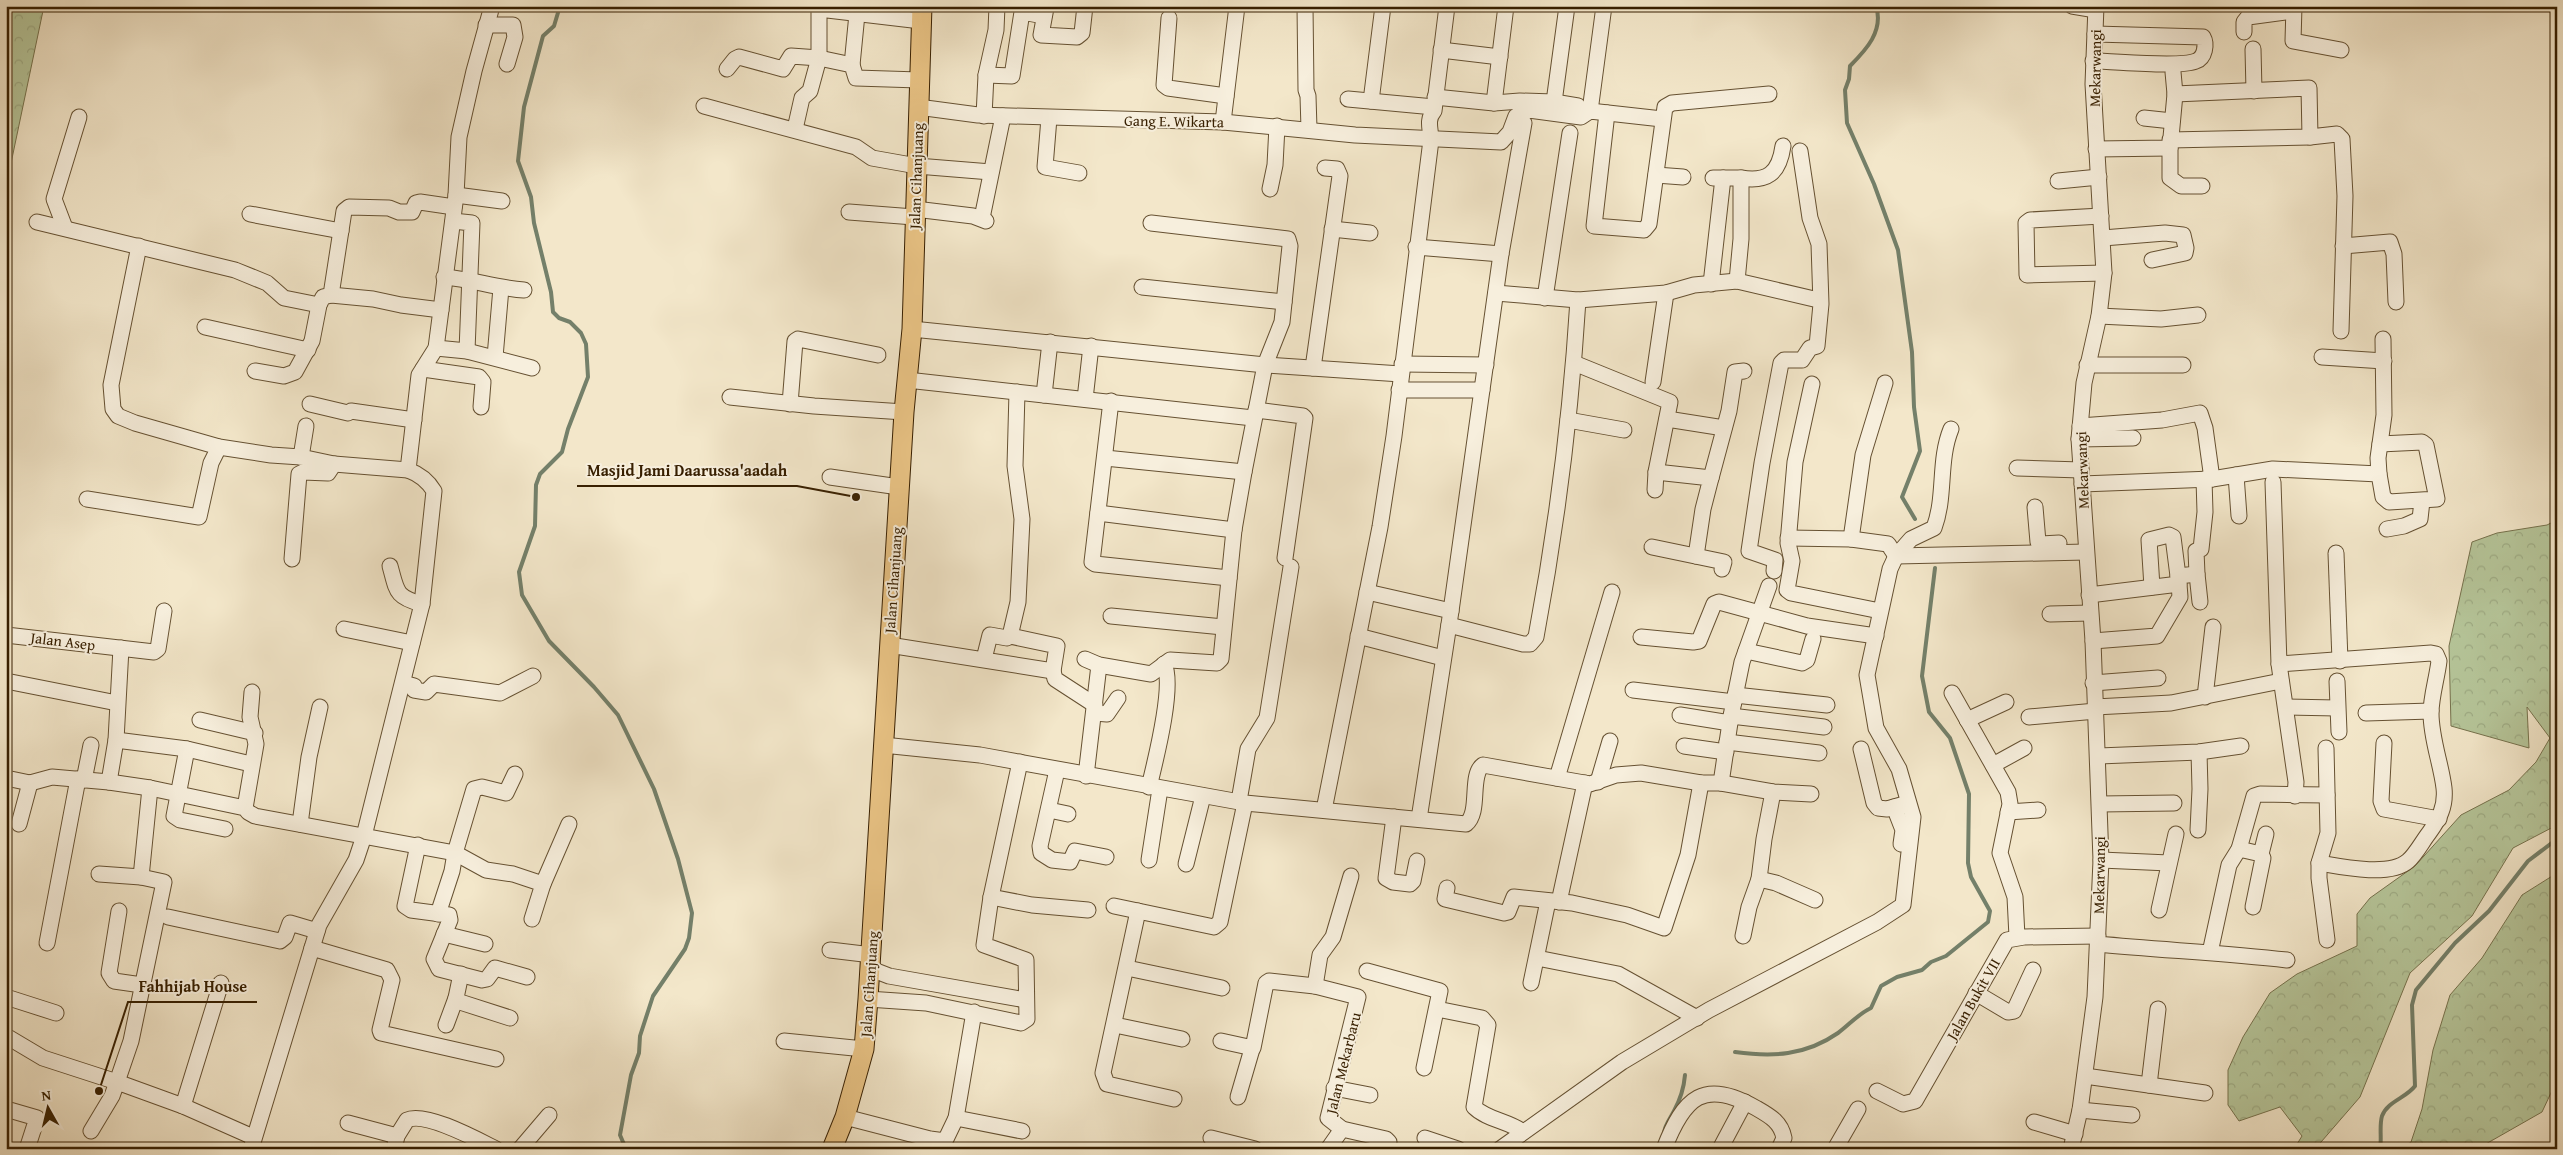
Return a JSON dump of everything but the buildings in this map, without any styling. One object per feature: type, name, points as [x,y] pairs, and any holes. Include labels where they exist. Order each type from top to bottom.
[{"type":"main road","name":"Jalan Cihanjuang","points":[[832,1149],[843,1121],[864,1049],[871,962],[904,412],[912,329],[921,13]]},
{"type":"street","points":[[408,470],[416,389],[423,369],[436,348],[454,208],[460,137],[492,6]]},
{"type":"street","points":[[984,116],[986,76],[996,30],[997,6]]},
{"type":"street","points":[[986,76],[1011,77],[1022,12],[1045,11],[1041,35],[1077,37],[1082,33],[1085,6]]},
{"type":"street","points":[[1223,122],[1237,6]]},
{"type":"street","points":[[1305,6],[1306,90],[1308,96],[1309,129]]},
{"type":"street","points":[[1371,101],[1383,6]]},
{"type":"street","points":[[1324,810],[1380,527],[1431,139],[1429,131],[1430,115],[1434,105],[1447,6]]},
{"type":"street","points":[[1494,103],[1506,6]]},
{"type":"street","points":[[1554,102],[1567,6]]},
{"type":"street","points":[[1584,109],[1604,6]]},
{"type":"street","points":[[2072,6],[2096,8]]},
{"type":"street","name":"Mekarwangi","points":[[2073,1141],[2080,1110],[2095,997],[2101,860],[2099,756],[2093,683],[2093,641],[2081,478],[2080,433],[2087,365],[2098,316],[2104,273],[2096,148],[2093,61],[2096,8]]},
{"type":"street","points":[[2244,32],[2244,22],[2248,17],[2294,8],[2293,41],[2341,50]]},
{"type":"street","points":[[795,129],[802,98],[810,90],[819,58],[820,9],[857,14],[921,13]]},
{"type":"street","points":[[857,14],[852,65],[856,78],[919,80]]},
{"type":"street","points":[[1169,18],[1164,85],[1168,88],[1226,96]]},
{"type":"street","points":[[486,25],[513,25],[515,37],[507,64]]},
{"type":"street","points":[[2093,61],[2172,64],[2196,61],[2202,58],[2205,44],[2202,37],[2095,34]]},
{"type":"street","points":[[2253,49],[2254,91]]},
{"type":"street","points":[[1441,50],[1500,57]]},
{"type":"street","points":[[727,69],[739,57],[783,69],[791,56],[819,58],[852,65]]},
{"type":"street","points":[[2172,72],[2175,94],[2170,144],[2170,178],[2181,186],[2202,186]]},
{"type":"street","points":[[2175,94],[2309,88],[2310,137]]},
{"type":"street","points":[[1608,113],[1594,226],[1644,230],[1648,228],[1665,107],[1672,103],[1769,94]]},
{"type":"street","points":[[1348,99],[1434,105],[1520,101],[1554,102],[1608,113],[1662,119]]},
{"type":"street","points":[[704,106],[856,147],[872,158],[917,166],[992,172]]},
{"type":"street","name":"Gang E. Wikarta","points":[[918,107],[984,116],[1223,122],[1355,135],[1501,142],[1510,132],[1516,116],[1522,111],[1581,117],[1584,109]]},
{"type":"street","points":[[849,212],[915,213],[984,220],[1003,116]]},
{"type":"street","points":[[65,228],[54,199],[79,117]]},
{"type":"street","points":[[1049,118],[1045,167],[1079,173]]},
{"type":"street","points":[[2144,118],[2172,121]]},
{"type":"street","points":[[1419,819],[1450,618],[1501,254],[1524,123]]},
{"type":"street","points":[[1270,189],[1275,166],[1277,126]]},
{"type":"street","points":[[1545,298],[1570,133]]},
{"type":"street","points":[[2096,148],[2337,134],[2342,139],[2345,196],[2340,331]]},
{"type":"street","points":[[1711,284],[1718,178],[1757,180],[1768,176],[1781,159],[1782,146]]},
{"type":"street","points":[[1774,571],[1775,560],[1749,551],[1762,463],[1781,363],[1784,360],[1802,360],[1810,348],[1817,346],[1821,304],[1819,244],[1810,218],[1800,150]]},
{"type":"street","points":[[1313,368],[1340,176],[1337,169],[1325,168]]},
{"type":"street","points":[[1656,175],[1683,177]]},
{"type":"street","points":[[2058,181],[2099,177]]},
{"type":"street","points":[[1737,281],[1741,239],[1740,178]]},
{"type":"street","points":[[331,295],[344,212],[349,207],[389,208],[412,212],[416,203],[420,202],[454,208],[502,201]]},
{"type":"street","points":[[454,208],[472,223],[467,351]]},
{"type":"street","points":[[250,214],[341,231]]},
{"type":"street","points":[[2101,216],[2030,220],[2026,223],[2027,275],[2104,273]]},
{"type":"street","points":[[37,222],[235,270],[267,283],[284,298],[319,305]]},
{"type":"street","points":[[1085,659],[1099,664],[1151,674],[1170,660],[1220,662],[1234,530],[1244,472],[1265,365],[1282,322],[1290,246],[1288,239],[1151,223]]},
{"type":"street","points":[[1332,229],[1370,233]]},
{"type":"street","points":[[2103,238],[2165,233],[2183,235],[2186,248],[2185,253],[2152,260]]},
{"type":"street","points":[[2343,246],[2390,242],[2394,254],[2396,302]]},
{"type":"street","points":[[6,1036],[43,1058],[183,1106],[252,1143],[317,931],[356,860],[364,836],[422,604],[434,491],[416,473],[408,470],[334,464],[301,457],[272,455],[219,447],[135,423],[118,416],[113,409],[111,385],[139,246]]},
{"type":"street","points":[[1416,248],[1501,254]]},
{"type":"street","points":[[444,277],[470,279],[501,288],[524,290]]},
{"type":"street","points":[[1496,293],[1578,300],[1666,293],[1737,281],[1814,299]]},
{"type":"street","points":[[1142,286],[1284,302]]},
{"type":"street","points":[[495,357],[501,288]]},
{"type":"street","points":[[1654,382],[1666,293]]},
{"type":"street","points":[[255,371],[290,376],[295,372],[308,350],[319,305],[323,297],[331,295],[372,299],[441,310]]},
{"type":"street","points":[[1367,592],[1450,618],[1522,644],[1530,644],[1536,637],[1552,550],[1574,363],[1578,300]]},
{"type":"street","points":[[2098,316],[2161,319],[2198,315]]},
{"type":"street","points":[[205,327],[308,350]]},
{"type":"street","points":[[912,329],[1265,365],[1313,368],[1402,369],[1486,364]]},
{"type":"street","points":[[790,404],[795,341],[798,339],[804,338],[878,355]]},
{"type":"street","points":[[2380,444],[2422,442],[2426,445],[2437,499],[2389,502],[2385,500],[2379,474],[2380,444],[2384,414],[2383,339]]},
{"type":"street","points":[[1044,395],[1050,342]]},
{"type":"street","points":[[1085,399],[1091,346]]},
{"type":"street","points":[[436,348],[467,351],[532,368]]},
{"type":"street","points":[[2322,357],[2384,361]]},
{"type":"street","points":[[1574,363],[1670,402],[1656,472],[1655,490]]},
{"type":"street","points":[[2087,365],[2183,365]]},
{"type":"street","points":[[423,369],[480,377],[482,382],[481,406]]},
{"type":"street","points":[[1696,556],[1703,509],[1736,372],[1744,371]]},
{"type":"street","points":[[907,380],[1085,399],[1255,414],[1303,416],[1305,418],[1267,718],[1248,749],[1242,802],[1219,924],[1214,927],[1114,906]]},
{"type":"street","points":[[1812,384],[1794,462],[1788,538],[1792,556],[1787,590],[1791,593],[1880,611]]},
{"type":"street","points":[[1851,539],[1863,455],[1885,384]]},
{"type":"street","points":[[1399,390],[1482,390]]},
{"type":"street","points":[[1010,636],[1018,602],[1022,519],[1015,466],[1018,392]]},
{"type":"street","points":[[730,397],[790,404],[904,412]]},
{"type":"street","points":[[1111,401],[1091,560],[1094,564],[1229,578]]},
{"type":"street","points":[[310,404],[348,413],[351,411],[414,420]]},
{"type":"street","points":[[2080,433],[2200,413],[2205,428],[2208,479],[2201,549],[2196,551],[2200,602]]},
{"type":"street","points":[[1667,419],[1724,428]]},
{"type":"street","points":[[1568,420],[1624,430]]},
{"type":"street","points":[[301,457],[306,426]]},
{"type":"street","points":[[1898,861],[1903,830],[1899,770],[1876,728],[1867,675],[1890,569],[1896,556],[1912,539],[1934,528],[1942,504],[1946,442],[1951,428]]},
{"type":"street","points":[[2080,433],[2133,438]]},
{"type":"street","points":[[87,499],[199,517],[211,463],[219,447]]},
{"type":"street","points":[[1104,458],[1244,472]]},
{"type":"street","points":[[292,559],[299,474],[303,472],[328,473],[332,470],[334,464]]},
{"type":"street","points":[[2017,468],[2081,478],[2208,479],[2273,469],[2379,474]]},
{"type":"street","points":[[1656,472],[1711,478]]},
{"type":"street","points":[[2236,475],[2239,516]]},
{"type":"street","points":[[830,477],[900,487]]},
{"type":"street","points":[[2273,482],[2279,664],[2286,707],[2295,796]]},
{"type":"street","points":[[2387,529],[2404,526],[2420,519],[2422,501]]},
{"type":"street","points":[[2035,507],[2038,542],[2040,544],[2086,548]]},
{"type":"street","points":[[1098,513],[1234,530]]},
{"type":"street","points":[[2093,641],[2157,636],[2180,597],[2173,536],[2149,540],[2152,587]]},
{"type":"street","points":[[1788,538],[1851,539],[1888,544],[1896,556]]},
{"type":"street","points":[[1652,547],[1724,562],[1722,569]]},
{"type":"street","points":[[1896,556],[2086,548]]},
{"type":"street","points":[[2336,553],[2340,660]]},
{"type":"street","points":[[390,566],[397,592],[406,600],[422,604]]},
{"type":"street","points":[[2089,595],[2152,587],[2197,574]]},
{"type":"street","points":[[1721,783],[1732,709],[1746,650],[1769,586]]},
{"type":"street","points":[[1557,778],[1612,592]]},
{"type":"street","points":[[1641,637],[1699,641],[1714,604],[1719,602],[1807,626],[1876,636]]},
{"type":"street","name":"Jalan Asep","points":[[6,635],[154,652],[158,650],[164,611]]},
{"type":"street","points":[[2050,614],[2090,613]]},
{"type":"street","points":[[1111,616],[1223,627]]},
{"type":"street","points":[[2205,697],[2213,628]]},
{"type":"street","points":[[344,630],[412,643]]},
{"type":"street","points":[[984,659],[989,636],[1007,638],[1010,636],[1056,644],[1053,671],[1055,679],[1095,709],[1107,714],[1118,698]]},
{"type":"street","points":[[1358,636],[1443,658]]},
{"type":"street","points":[[1746,650],[1802,663],[1807,660],[1813,639]]},
{"type":"street","points":[[889,645],[1053,671]]},
{"type":"street","points":[[109,782],[116,740],[121,648]]},
{"type":"street","points":[[2279,664],[2436,654],[2439,661],[2431,711],[2433,738],[2444,788],[2443,809],[2439,819],[2409,860],[2401,866],[2383,869],[2344,868],[2320,863]]},
{"type":"street","points":[[1086,776],[1099,664]]},
{"type":"street","points":[[1149,860],[1168,670],[1164,664]]},
{"type":"street","points":[[403,683],[414,686],[414,690],[426,692],[434,684],[500,693],[533,676]]},
{"type":"street","points":[[2093,683],[2158,678]]},
{"type":"street","points":[[6,681],[117,703]]},
{"type":"street","points":[[2029,717],[2171,703],[2281,681]]},
{"type":"street","points":[[2337,681],[2339,732]]},
{"type":"street","points":[[1633,690],[1824,727]]},
{"type":"street","points":[[245,808],[255,733],[250,717],[252,692]]},
{"type":"street","points":[[1952,693],[2008,792],[2008,812],[2000,853],[2015,897],[2017,937],[2098,940],[2149,950],[2208,952],[2287,960]]},
{"type":"street","points":[[1968,720],[2006,702]]},
{"type":"street","points":[[1680,715],[1732,709],[1827,705]]},
{"type":"street","points":[[300,824],[309,756],[320,707]]},
{"type":"street","points":[[2286,707],[2337,708]]},
{"type":"street","points":[[2366,712],[2431,711]]},
{"type":"street","points":[[200,720],[255,733]]},
{"type":"street","points":[[116,740],[187,749],[252,764]]},
{"type":"street","points":[[1531,983],[1553,902],[1592,783],[1610,741]]},
{"type":"street","points":[[2384,743],[2381,801],[2384,809],[2439,819]]},
{"type":"street","points":[[47,943],[81,780],[91,745]]},
{"type":"street","points":[[883,745],[980,755],[1086,776],[1242,802],[1466,824],[1472,818],[1478,771],[1483,765],[1592,783],[1616,775],[1641,773],[1773,792],[1811,794]]},
{"type":"street","points":[[1684,746],[1819,753]]},
{"type":"street","points":[[2099,756],[2199,752],[2241,746]]},
{"type":"street","points":[[1993,765],[2024,748]]},
{"type":"street","points":[[2326,748],[2327,838],[2320,863],[2319,878],[2327,940]]},
{"type":"street","points":[[187,749],[179,795],[173,813],[176,818],[225,829]]},
{"type":"street","points":[[1861,749],[1874,803],[1878,808],[1901,805]]},
{"type":"street","points":[[2198,830],[2199,752]]},
{"type":"street","points":[[868,999],[926,1003],[1021,1023],[1027,1019],[1025,959],[984,945],[991,897],[1020,762]]},
{"type":"street","points":[[1057,770],[1040,846],[1041,853],[1045,857],[1070,862],[1075,851],[1106,857]]},
{"type":"street","points":[[438,914],[452,871],[455,853],[474,789],[482,787],[506,793],[515,774]]},
{"type":"street","points":[[6,778],[30,783],[52,777],[150,788],[245,808],[255,816],[455,853],[486,870],[514,874],[543,884]]},
{"type":"street","points":[[19,824],[30,783]]},
{"type":"street","points":[[1447,888],[1445,899],[1504,913],[1508,912],[1514,897],[1627,915],[1664,928],[1688,856],[1701,783]]},
{"type":"street","points":[[141,876],[150,788]]},
{"type":"street","points":[[1743,936],[1749,908],[1760,879],[1764,839],[1773,792]]},
{"type":"street","points":[[2208,952],[2211,948],[2229,865],[2239,849],[2254,796],[2260,794],[2327,795]]},
{"type":"street","points":[[1186,864],[1203,796]]},
{"type":"street","points":[[2100,804],[2174,803]]},
{"type":"street","points":[[1500,1149],[1601,1076],[1697,1018],[1900,908],[1903,905],[1913,817],[1901,805]]},
{"type":"street","points":[[1049,810],[1068,814]]},
{"type":"street","points":[[2008,812],[2038,810]]},
{"type":"street","points":[[1394,817],[1386,878],[1393,882],[1410,884],[1413,881],[1417,860]]},
{"type":"street","points":[[532,919],[543,884],[569,824]]},
{"type":"street","points":[[2159,910],[2176,834]]},
{"type":"street","points":[[2253,907],[2266,834]]},
{"type":"street","points":[[418,846],[405,906],[411,910],[447,914],[450,918],[434,963],[440,969],[488,980],[495,968],[526,977]]},
{"type":"street","points":[[2239,849],[2261,854]]},
{"type":"street","points":[[2101,860],[2169,863]]},
{"type":"street","points":[[91,1131],[112,1096],[131,1041],[164,882],[141,876],[99,874]]},
{"type":"street","points":[[1315,986],[1320,955],[1333,937],[1351,876]]},
{"type":"street","points":[[1760,879],[1776,883],[1815,900]]},
{"type":"street","points":[[991,897],[1032,905],[1088,910]]},
{"type":"street","points":[[119,911],[110,973],[114,981],[142,985]]},
{"type":"street","points":[[1138,911],[1103,1073],[1107,1084],[1174,1099]]},
{"type":"street","points":[[168,917],[280,941],[285,937],[290,923],[317,931]]},
{"type":"street","points":[[444,934],[485,944]]},
{"type":"street","name":"Jalan Bukit VII","points":[[1877,1091],[1903,1104],[1915,1101],[2007,940],[2017,937]]},
{"type":"street","points":[[312,948],[386,970],[390,973],[392,980],[380,1030],[381,1033],[496,1059]]},
{"type":"street","points":[[830,950],[871,962],[888,976],[1026,1000]]},
{"type":"street","points":[[1537,958],[1618,974],[1697,1018]]},
{"type":"street","points":[[1127,968],[1222,988]]},
{"type":"street","points":[[1976,992],[2008,1012],[2014,1011],[2033,970]]},
{"type":"street","points":[[1367,971],[1440,990],[1424,1068]]},
{"type":"street","points":[[446,1025],[456,998],[461,974]]},
{"type":"street","name":"Jalan Mekarbaru","points":[[1252,1049],[1255,1046],[1266,984],[1272,981],[1315,986],[1359,999],[1334,1088],[1328,1118],[1342,1128],[1386,1139],[1389,1142],[1388,1149]]},
{"type":"street","points":[[183,1106],[221,983]]},
{"type":"street","points":[[6,997],[56,1013]]},
{"type":"street","points":[[456,998],[463,1004],[510,1018]]},
{"type":"street","points":[[1437,1009],[1482,1018],[1488,1025],[1474,1107],[1479,1112],[1516,1126],[1523,1132]]},
{"type":"street","points":[[2149,1085],[2158,1009]]},
{"type":"street","points":[[843,1121],[941,1142],[948,1138],[956,1118],[974,1012]]},
{"type":"street","points":[[1115,1024],[1182,1039]]},
{"type":"street","points":[[784,1041],[864,1049]]},
{"type":"street","points":[[1221,1041],[1252,1049],[1238,1098]]},
{"type":"street","points":[[2085,1076],[2205,1093]]},
{"type":"street","points":[[1334,1088],[1370,1095]]},
{"type":"street","points":[[1664,1149],[1678,1118],[1688,1105],[1696,1099],[1717,1093],[1725,1093],[1772,1117],[1782,1129],[1784,1138],[1779,1149]]},
{"type":"street","points":[[1720,1149],[1745,1102]]},
{"type":"street","points":[[6,1109],[36,1118],[27,1149]]},
{"type":"street","points":[[1835,1149],[1858,1109]]},
{"type":"street","points":[[2080,1110],[2132,1115]]},
{"type":"street","points":[[520,1149],[548,1116]]},
{"type":"street","points":[[348,1123],[396,1142],[408,1120],[418,1118],[469,1135],[496,1149]]},
{"type":"street","points":[[956,1118],[1022,1131]]},
{"type":"street","points":[[843,1121],[930,1149]]},
{"type":"street","points":[[2034,1122],[2073,1141]]},
{"type":"street","points":[[1328,1149],[1342,1128]]},
{"type":"street","points":[[1211,1138],[1255,1149]]},
{"type":"street","points":[[1425,1138],[1458,1149]]},
{"type":"green space","points":[[6,6],[44,6],[6,187]]},
{"type":"green space","points":[[2557,520],[2557,825],[2513,848],[2472,916],[2410,973],[2360,1097],[2315,1149],[2294,1149],[2302,1136],[2280,1107],[2239,1121],[2228,1105],[2228,1070],[2243,1037],[2270,993],[2297,974],[2357,946],[2357,914],[2370,898],[2415,866],[2461,815],[2509,790],[2536,762],[2550,738],[2527,707],[2529,748],[2451,726],[2449,646],[2472,542],[2497,533],[2547,525]]},
{"type":"green space","points":[[2557,873],[2557,1080],[2542,1112],[2477,1149],[2402,1149],[2411,1142],[2422,1109],[2433,1050],[2450,995],[2482,958],[2522,895]]},
{"type":"waterway","points":[[560,6],[554,26],[543,36],[524,107],[518,161],[531,197],[534,223],[551,292],[553,312],[559,318],[570,322],[581,333],[586,344],[588,377],[568,429],[562,452],[540,474],[536,485],[535,526],[519,572],[522,595],[549,641],[594,687],[618,715],[654,789],[678,859],[692,913],[689,938],[685,949],[653,996],[640,1036],[639,1053],[631,1075],[620,1135],[626,1149]]},
{"type":"waterway","points":[[1876,6],[1878,15],[1876,32],[1867,47],[1850,66],[1849,79],[1845,90],[1847,123],[1874,184],[1898,250],[1912,352],[1914,407],[1920,451],[1902,497],[1915,519]]},
{"type":"waterway","points":[[1735,1052],[1788,1053],[1826,1041],[1871,1008],[1881,986],[1897,977],[1922,970],[1931,962],[1946,956],[1988,922],[1990,911],[1971,877],[1968,863],[1969,794],[1950,738],[1929,712],[1922,676],[1935,568]]},
{"type":"waterway","points":[[2380,1149],[2382,1116],[2388,1107],[2415,1086],[2412,1005],[2416,990],[2455,943],[2489,911],[2528,861],[2557,839]]},
{"type":"waterway","points":[[1664,1133],[1680,1098],[1685,1075]]},
{"type":"place","name":"Masjid Jami Daarussa'aadah","points":[[856,497]]},
{"type":"place","name":"Fahhijab House","points":[[99,1091]]}]
